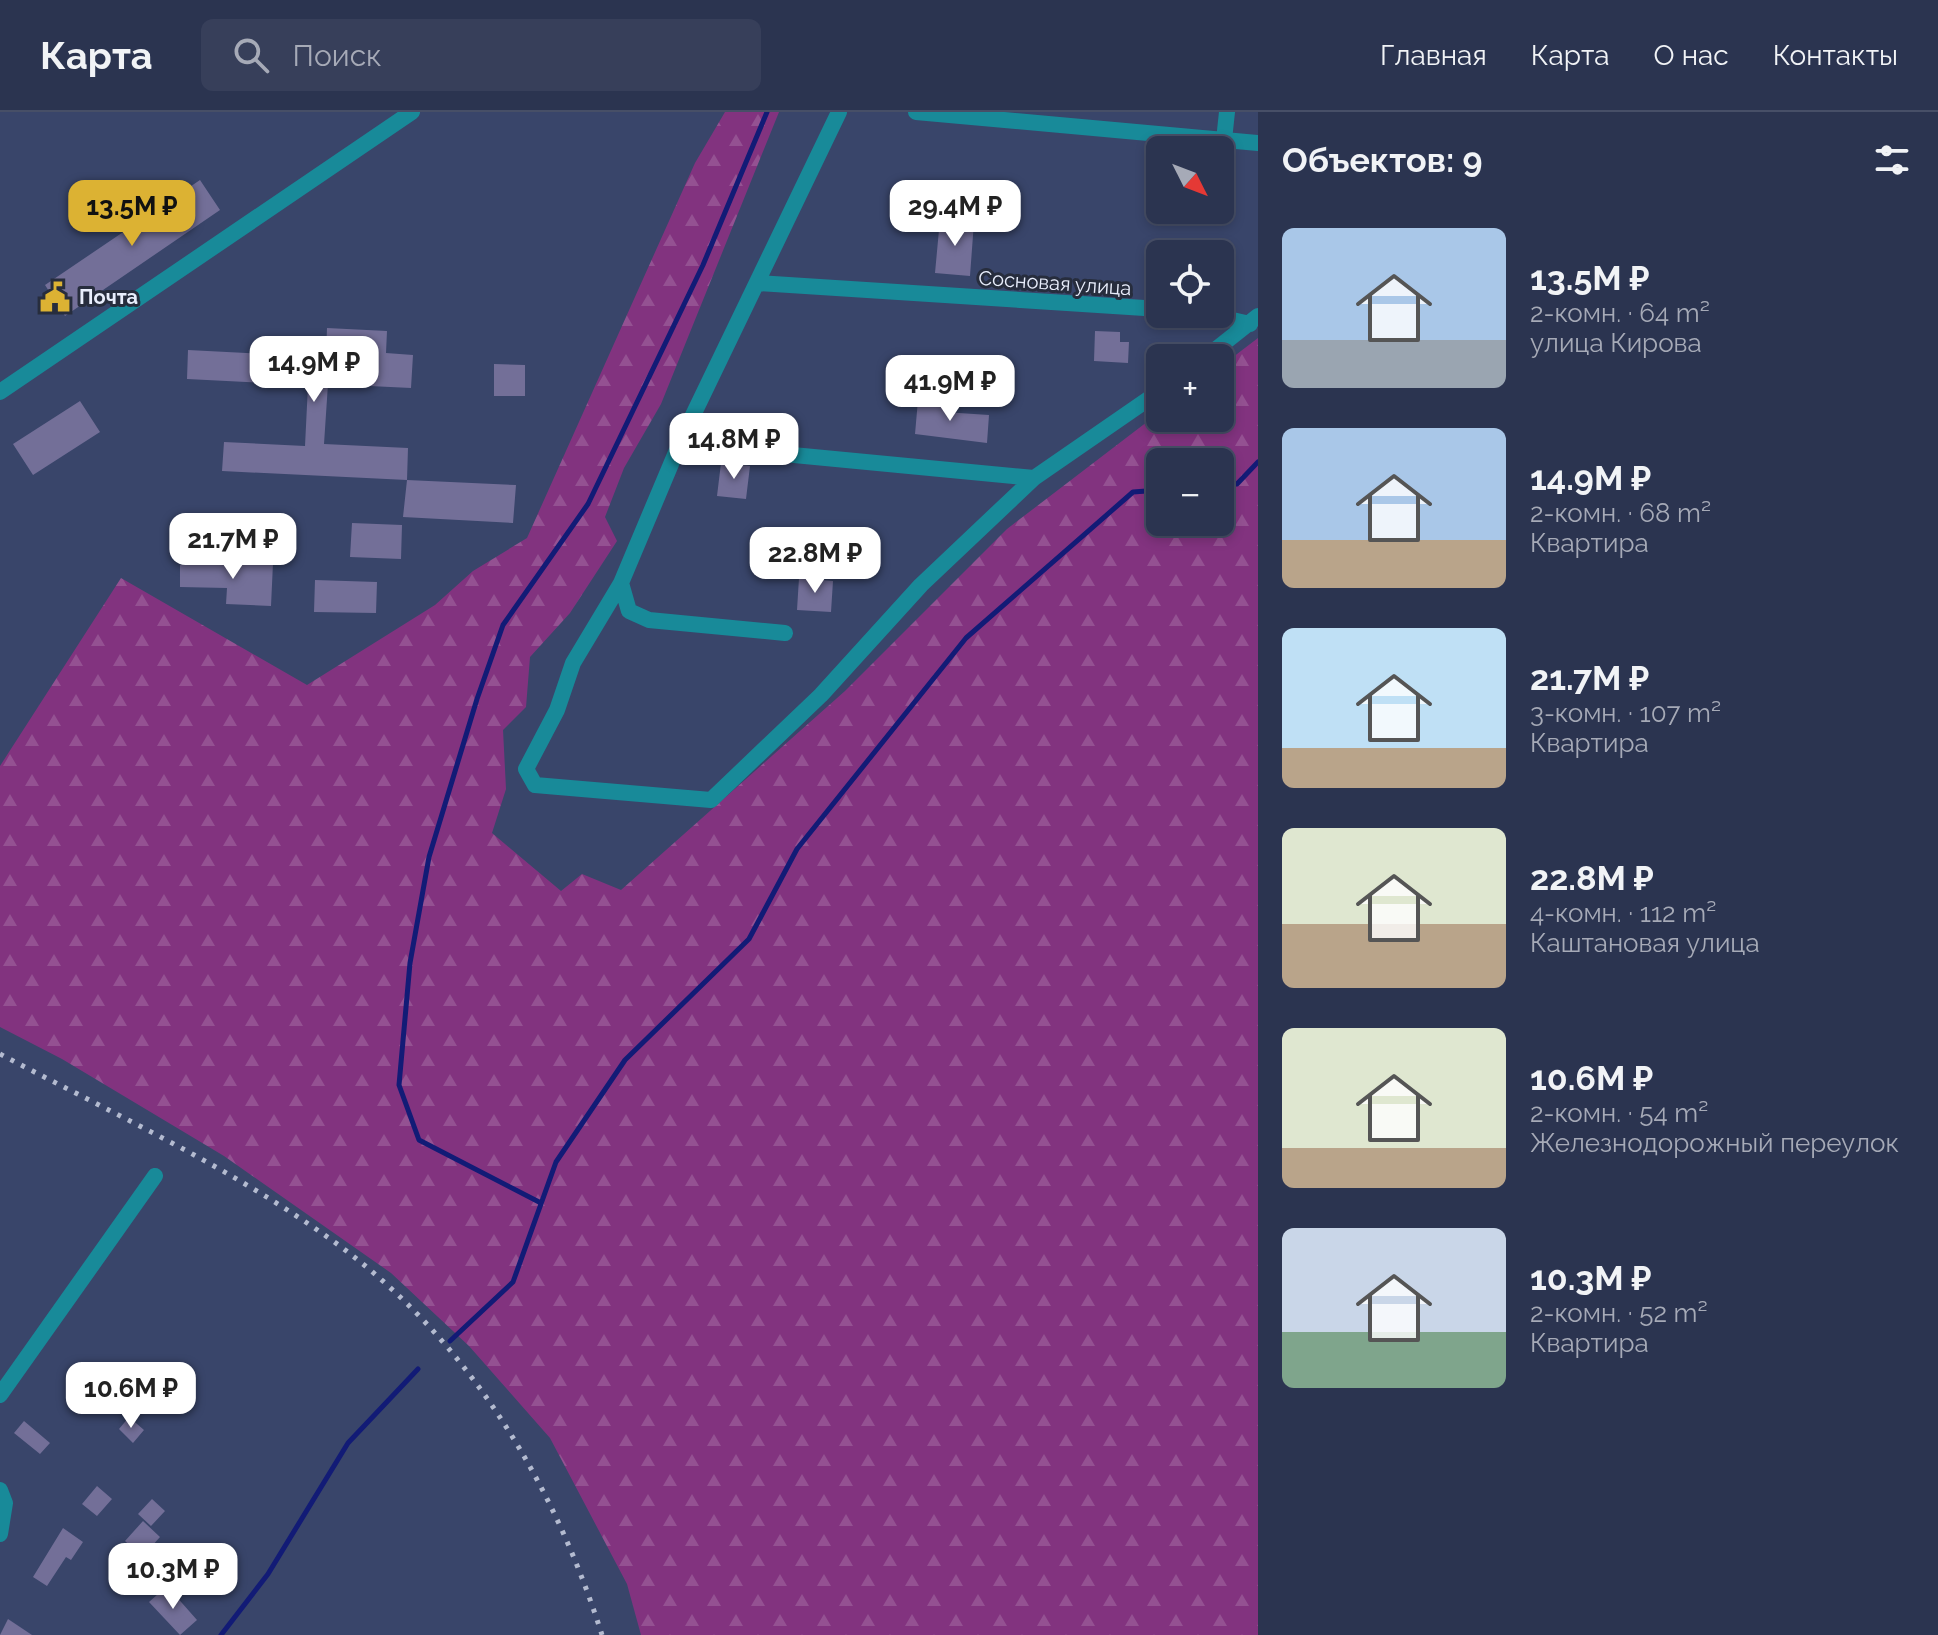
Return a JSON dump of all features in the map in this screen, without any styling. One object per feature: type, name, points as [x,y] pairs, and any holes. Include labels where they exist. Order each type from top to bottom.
[{"type":"street","points":[[0,392],[412,112]]},
{"type":"street","points":[[839,112],[682,438],[621,583],[573,663],[557,710],[526,769],[535,785],[557,790],[711,800],[821,695],[921,585],[1034,478],[1146,401]]},
{"type":"street","points":[[916,112],[1180,136]]},
{"type":"street","points":[[1224,136],[1227,112]]},
{"type":"street","points":[[1234,141],[1258,143]]},
{"type":"street","name":"Сосновая улица","points":[[757,283],[1146,308]]},
{"type":"street","points":[[1234,318],[1254,320]]},
{"type":"street","points":[[1223,344],[1254,320]]},
{"type":"street","points":[[682,438],[710,447],[1034,478]]},
{"type":"street","points":[[621,583],[629,611],[649,620],[785,633]]},
{"type":"street","points":[[0,1395],[155,1176]]},
{"type":"street","points":[[0,1490],[5,1503],[0,1534]]},
{"type":"green space","points":[[725,112],[779,112],[661,404],[624,468],[605,517],[617,541],[570,613],[530,657],[526,707],[503,730],[506,789],[492,833],[561,891],[582,874],[621,890],[845,691],[1007,529],[1146,423],[1146,432],[1234,432],[1234,356],[1258,338],[1258,1635],[641,1635],[627,1584],[550,1438],[469,1346],[391,1273],[224,1156],[62,1059],[0,1027],[0,766],[121,578],[307,685],[435,605],[473,571],[527,538],[695,163]]},
{"type":"building","points":[[200,180],[220,210],[65,316],[45,285]]},
{"type":"building","points":[[940,219],[974,222],[970,276],[935,273]]},
{"type":"building","points":[[327,328],[387,331],[386,353],[413,355],[411,388],[328,384],[324,444],[408,448],[407,480],[222,471],[224,442],[305,446],[308,385],[187,379],[188,350],[326,357]]},
{"type":"building","points":[[1095,331],[1120,332],[1120,342],[1129,342],[1128,363],[1094,361]]},
{"type":"building","points":[[494,364],[525,365],[525,396],[494,396]]},
{"type":"building","points":[[918,400],[945,403],[944,412],[989,415],[987,443],[915,434]]},
{"type":"building","points":[[80,401],[100,432],[33,475],[13,444]]},
{"type":"building","points":[[721,463],[750,466],[746,499],[717,496]]},
{"type":"building","points":[[407,480],[516,485],[513,523],[403,517]]},
{"type":"building","points":[[352,523],[402,525],[401,559],[350,557]]},
{"type":"building","points":[[228,561],[273,563],[271,606],[226,604],[227,588],[180,587],[180,565],[228,565]]},
{"type":"building","points":[[799,578],[833,581],[831,612],[797,610]]},
{"type":"building","points":[[315,580],[377,582],[376,613],[314,612]]},
{"type":"building","points":[[129,1417],[144,1430],[133,1443],[119,1429]]},
{"type":"building","points":[[24,1421],[50,1443],[40,1454],[14,1433]]},
{"type":"building","points":[[97,1486],[112,1499],[97,1516],[82,1504]]},
{"type":"building","points":[[152,1499],[165,1511],[151,1526],[138,1514]]},
{"type":"building","points":[[143,1521],[160,1537],[142,1557],[125,1541]]},
{"type":"building","points":[[63,1528],[83,1542],[71,1560],[66,1557],[47,1586],[33,1577]]},
{"type":"building","points":[[167,1586],[197,1620],[180,1635],[149,1602]]},
{"type":"building","points":[[8,1619],[32,1635],[0,1635]]},
{"type":"waterway","points":[[541,1203],[419,1140],[399,1085],[410,963],[429,857],[503,625],[588,504],[703,265],[767,112]]},
{"type":"waterway","points":[[1234,484],[1258,462]]},
{"type":"waterway","points":[[450,1341],[513,1282],[556,1162],[625,1060],[749,939],[797,849],[966,638],[1133,492],[1146,491]]},
{"type":"waterway","points":[[221,1635],[268,1574],[348,1443],[418,1369]]},
{"type":"railway","points":[[0,1054],[253,1189],[333,1241],[381,1279],[424,1321],[464,1367],[499,1416],[558,1522],[602,1635]]},
{"type":"place","name":"Почта","points":[[55,297]]}]
